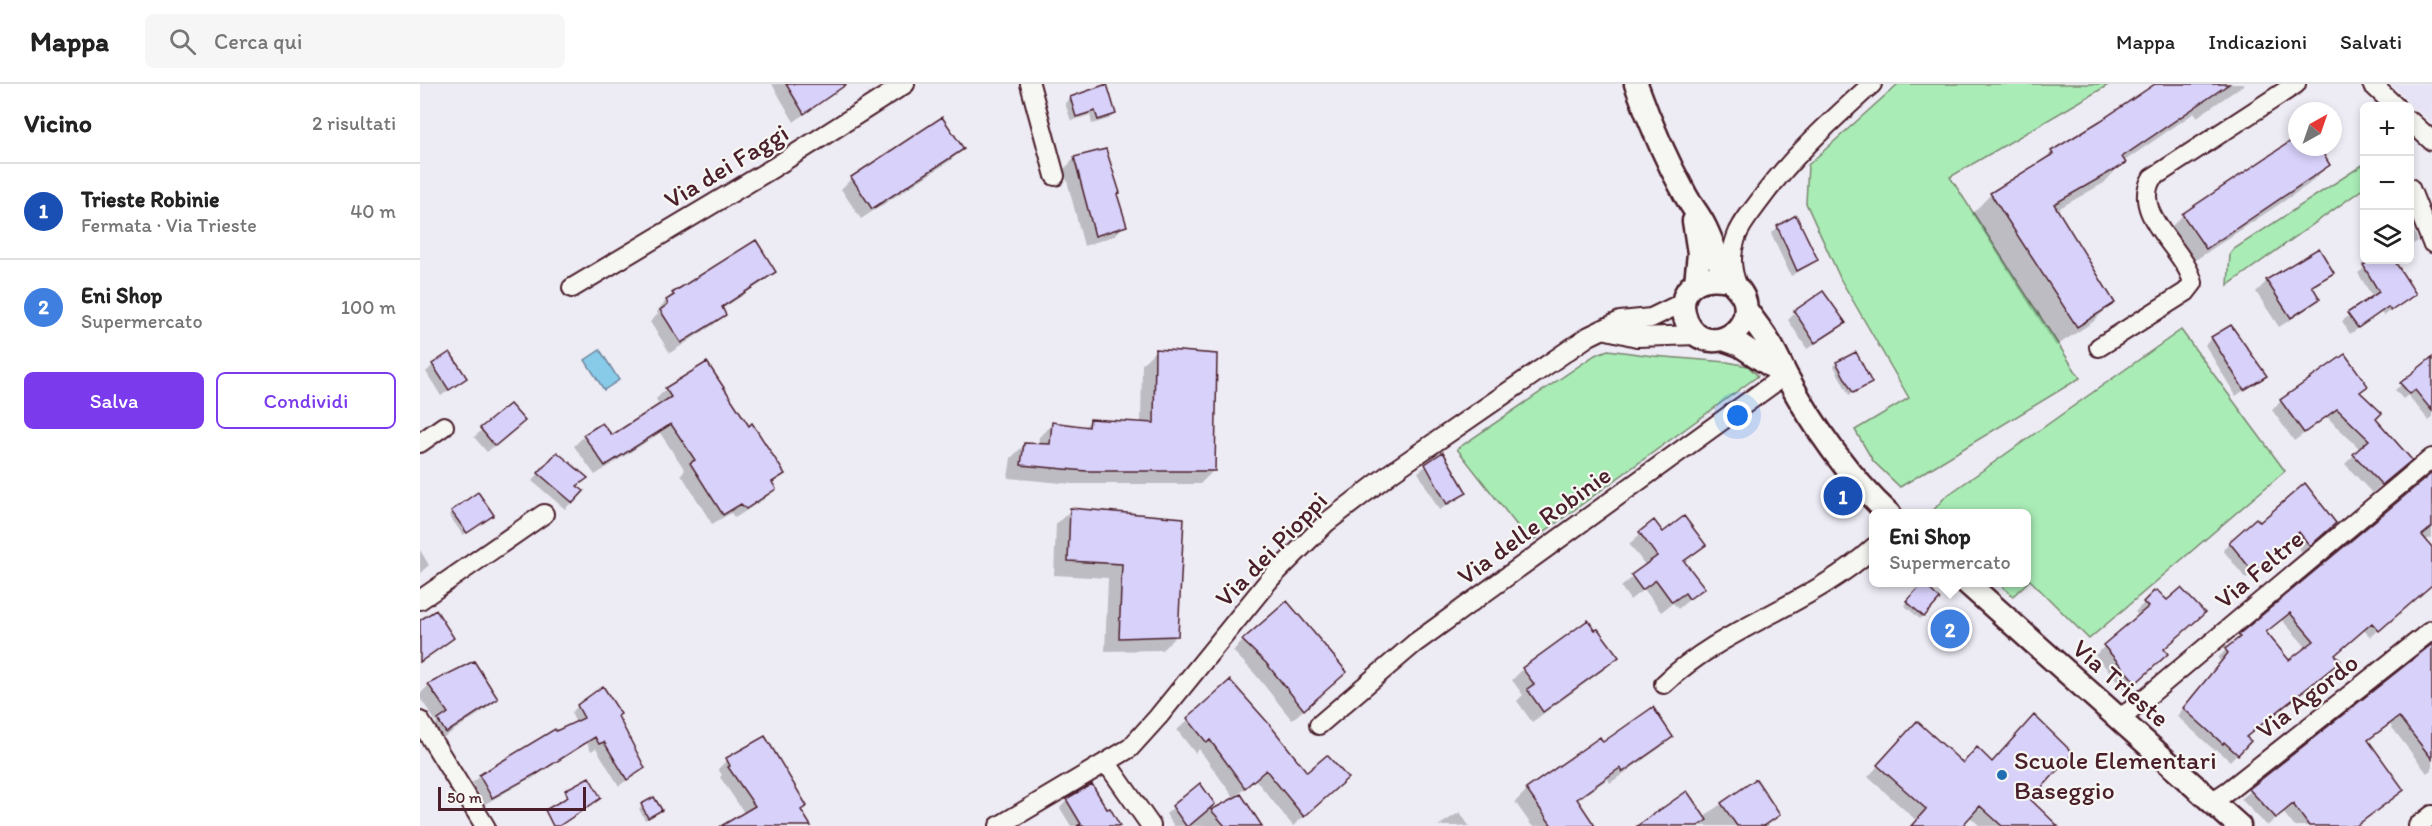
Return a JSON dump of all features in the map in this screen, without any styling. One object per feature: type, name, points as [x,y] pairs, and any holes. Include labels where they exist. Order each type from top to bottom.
[{"type":"street","name":"Via dei Faggi","points":[[572,288],[773,168],[905,84]]},
{"type":"street","points":[[1030,84],[1055,176]]},
{"type":"street","points":[[1636,84],[1662,151],[1700,226],[1738,294],[1781,362],[1785,375],[1829,445],[1854,479],[1885,509]]},
{"type":"street","points":[[1603,329],[1637,337],[1698,335],[1713,340],[1722,339],[1739,329],[1738,294],[1732,252],[1737,235],[1784,168],[1872,84]]},
{"type":"street","points":[[2099,347],[2186,292],[2193,283],[2187,267],[2148,208],[2147,189],[2152,178],[2296,84]]},
{"type":"street","points":[[2414,125],[2432,141]]},
{"type":"street","points":[[2414,200],[2432,243]]},
{"type":"street","points":[[1698,335],[1688,325],[1684,316],[1700,253],[1700,226]]},
{"type":"street","points":[[1690,292],[1711,278],[1738,294]]},
{"type":"street","name":"Via dei Pioppi","points":[[999,826],[1130,748],[1270,579],[1326,522],[1392,472],[1589,336],[1620,321],[1651,318],[1673,309],[1690,292]]},
{"type":"street","points":[[1722,339],[1740,345],[1785,375]]},
{"type":"street","name":"Via delle Robinie","points":[[1319,725],[1415,643],[1785,375]]},
{"type":"street","points":[[420,442],[444,426]]},
{"type":"street","name":"Via Feltre","points":[[2118,718],[2130,711],[2432,458]]},
{"type":"street","points":[[420,600],[544,514]]},
{"type":"street","points":[[1664,684],[1685,663],[1837,578],[1869,551]]},
{"type":"street","name":"Via Trieste","points":[[1972,587],[2239,826]]},
{"type":"street","name":"Via Agordo","points":[[2213,801],[2432,630]]},
{"type":"street","points":[[420,721],[485,826]]},
{"type":"street","points":[[1106,762],[1150,826]]},
{"type":"street","points":[[2418,826],[2432,815]]},
{"type":"shaded area","points":[[2391,84],[2432,84],[2432,123],[2414,106],[2414,102],[2410,102]]},
{"type":"green space","points":[[1898,84],[2110,84],[1950,177],[2080,378],[1900,487],[1873,461],[1855,430],[1909,398],[1841,280],[1806,203],[1808,165]]},
{"type":"green space","points":[[2360,167],[2360,191],[2228,285],[2230,254],[2234,249]]},
{"type":"green space","points":[[2181,330],[2285,471],[2089,639],[2031,581],[2031,509],[1934,509],[1945,497]]},
{"type":"green space","points":[[1608,350],[1727,362],[1748,366],[1758,376],[1530,542],[1457,449],[1595,355]]},
{"type":"green space","points":[[2003,587],[2023,587],[2013,596]]},
{"type":"water","points":[[600,350],[619,380],[604,390],[585,360]]},
{"type":"building","points":[[786,84],[847,84],[804,114]]},
{"type":"building","points":[[1107,84],[1116,114],[1098,120],[1095,111],[1076,117],[1070,97]]},
{"type":"building","points":[[2155,84],[2229,84],[2122,157],[2126,163],[2054,204],[2115,303],[2077,327],[1990,193],[2053,154],[2051,151]]},
{"type":"building","points":[[942,117],[964,149],[872,209],[851,177]]},
{"type":"building","points":[[2288,143],[2288,156],[2324,156],[2330,165],[2206,249],[2182,214]]},
{"type":"building","points":[[1106,149],[1120,193],[1117,194],[1127,226],[1095,236],[1074,157]]},
{"type":"building","points":[[1796,215],[1818,260],[1797,271],[1777,226]]},
{"type":"building","points":[[756,240],[776,272],[722,307],[726,315],[681,343],[660,310],[668,304],[666,300],[674,295],[672,293]]},
{"type":"building","points":[[2319,248],[2334,273],[2312,286],[2320,299],[2291,318],[2266,280]]},
{"type":"building","points":[[2397,264],[2416,294],[2391,311],[2388,307],[2358,328],[2347,313],[2379,292],[2363,265]]},
{"type":"building","points":[[1823,291],[1846,323],[1815,343],[1794,311]]},
{"type":"building","points":[[2231,325],[2267,376],[2244,390],[2211,337]]},
{"type":"building","points":[[1155,349],[1217,354],[1215,471],[1086,471],[1021,465],[1024,443],[1050,444],[1052,422],[1089,427],[1090,419],[1154,423]]},
{"type":"building","points":[[450,352],[467,378],[449,390],[432,364]]},
{"type":"building","points":[[1856,352],[1872,383],[1853,393],[1836,362]]},
{"type":"building","points":[[2345,354],[2368,386],[2360,392],[2382,413],[2376,419],[2412,460],[2382,485],[2353,454],[2369,440],[2337,409],[2304,433],[2280,400]]},
{"type":"building","points":[[2432,357],[2432,411],[2415,390],[2410,394],[2400,383]]},
{"type":"building","points":[[707,362],[749,426],[752,423],[785,474],[772,482],[776,489],[746,509],[741,504],[723,515],[690,463],[695,460],[671,424],[605,466],[583,435],[602,423],[612,435],[671,397],[665,388]]},
{"type":"building","points":[[510,404],[525,421],[495,446],[480,428]]},
{"type":"building","points":[[557,452],[588,478],[577,486],[584,491],[573,503],[538,473]]},
{"type":"building","points":[[1443,452],[1467,493],[1447,504],[1425,464]]},
{"type":"building","points":[[2432,473],[2432,527],[2422,535],[2432,547],[2432,585],[2379,631],[2372,623],[2335,655],[2341,661],[2246,737],[2251,741],[2238,755],[2183,708],[2228,653],[2225,649],[2240,637],[2238,635]],"holes":[[[2290,613],[2314,641],[2289,660],[2266,632]]]},
{"type":"building","points":[[2305,483],[2336,523],[2310,546],[2299,532],[2254,573],[2229,542],[2256,518],[2260,522]]},
{"type":"building","points":[[478,492],[494,515],[467,533],[451,511]]},
{"type":"building","points":[[1070,508],[1184,518],[1178,636],[1119,638],[1122,564],[1068,561]]},
{"type":"building","points":[[1684,516],[1706,545],[1684,561],[1705,588],[1689,599],[1685,593],[1672,602],[1656,580],[1642,590],[1631,575],[1657,556],[1639,532],[1654,520],[1663,532]]},
{"type":"building","points":[[1919,587],[1927,587],[1940,599],[1924,617],[1906,601]]},
{"type":"building","points":[[2181,588],[2205,613],[2164,649],[2168,654],[2136,683],[2103,645],[2148,607],[2143,602],[2154,591],[2157,590],[2167,600]]},
{"type":"building","points":[[1287,601],[1347,672],[1304,710],[1266,663],[1242,640]]},
{"type":"building","points":[[436,610],[454,638],[420,662],[420,620]]},
{"type":"building","points":[[1588,620],[1595,630],[1598,629],[1619,657],[1543,712],[1527,689],[1534,684],[1522,668]]},
{"type":"building","points":[[2432,644],[2432,759],[2399,717],[2368,740],[2404,790],[2356,826],[2309,826],[2293,804],[2276,818],[2249,789]]},
{"type":"building","points":[[474,661],[498,699],[446,733],[438,720],[448,713],[428,684]]},
{"type":"building","points":[[1230,680],[1307,772],[1327,755],[1348,778],[1304,817],[1266,770],[1245,788],[1210,740],[1207,743],[1187,718]]},
{"type":"building","points":[[603,686],[621,714],[618,716],[645,768],[627,780],[604,742],[599,744],[595,737],[537,774],[492,798],[479,775],[555,729],[556,731],[584,718],[577,705]]},
{"type":"building","points":[[1653,707],[1673,737],[1623,772],[1620,768],[1577,799],[1595,826],[1552,826],[1526,789],[1600,737],[1603,742]]},
{"type":"building","points":[[2034,715],[2073,753],[2031,800],[2058,826],[2002,826],[1980,806],[1962,826],[1911,826],[1926,809],[1877,765],[1917,721],[1963,763],[1977,747],[1992,762]]},
{"type":"building","points":[[765,736],[807,806],[801,810],[811,826],[721,826],[755,806],[728,767],[730,766],[726,758]]},
{"type":"building","points":[[589,777],[601,798],[559,826],[553,826],[545,810],[568,797],[565,790]]},
{"type":"building","points":[[1756,779],[1780,815],[1764,826],[1737,826],[1721,803]]},
{"type":"building","points":[[1200,783],[1215,804],[1189,826],[1186,826],[1172,806]]},
{"type":"building","points":[[1092,784],[1120,826],[1077,826],[1081,824],[1066,799]]},
{"type":"building","points":[[1687,791],[1707,820],[1698,826],[1637,826]]},
{"type":"building","points":[[1241,794],[1262,826],[1225,826],[1211,810]]},
{"type":"building","points":[[654,797],[662,810],[648,818],[641,804]]},
{"type":"place","name":"Trieste Robinie","points":[[1843,496]]},
{"type":"place","name":"Eni Shop","points":[[1950,629]]},
{"type":"place","name":"Scuole Elementari Baseggio","points":[[2002,775]]}]
